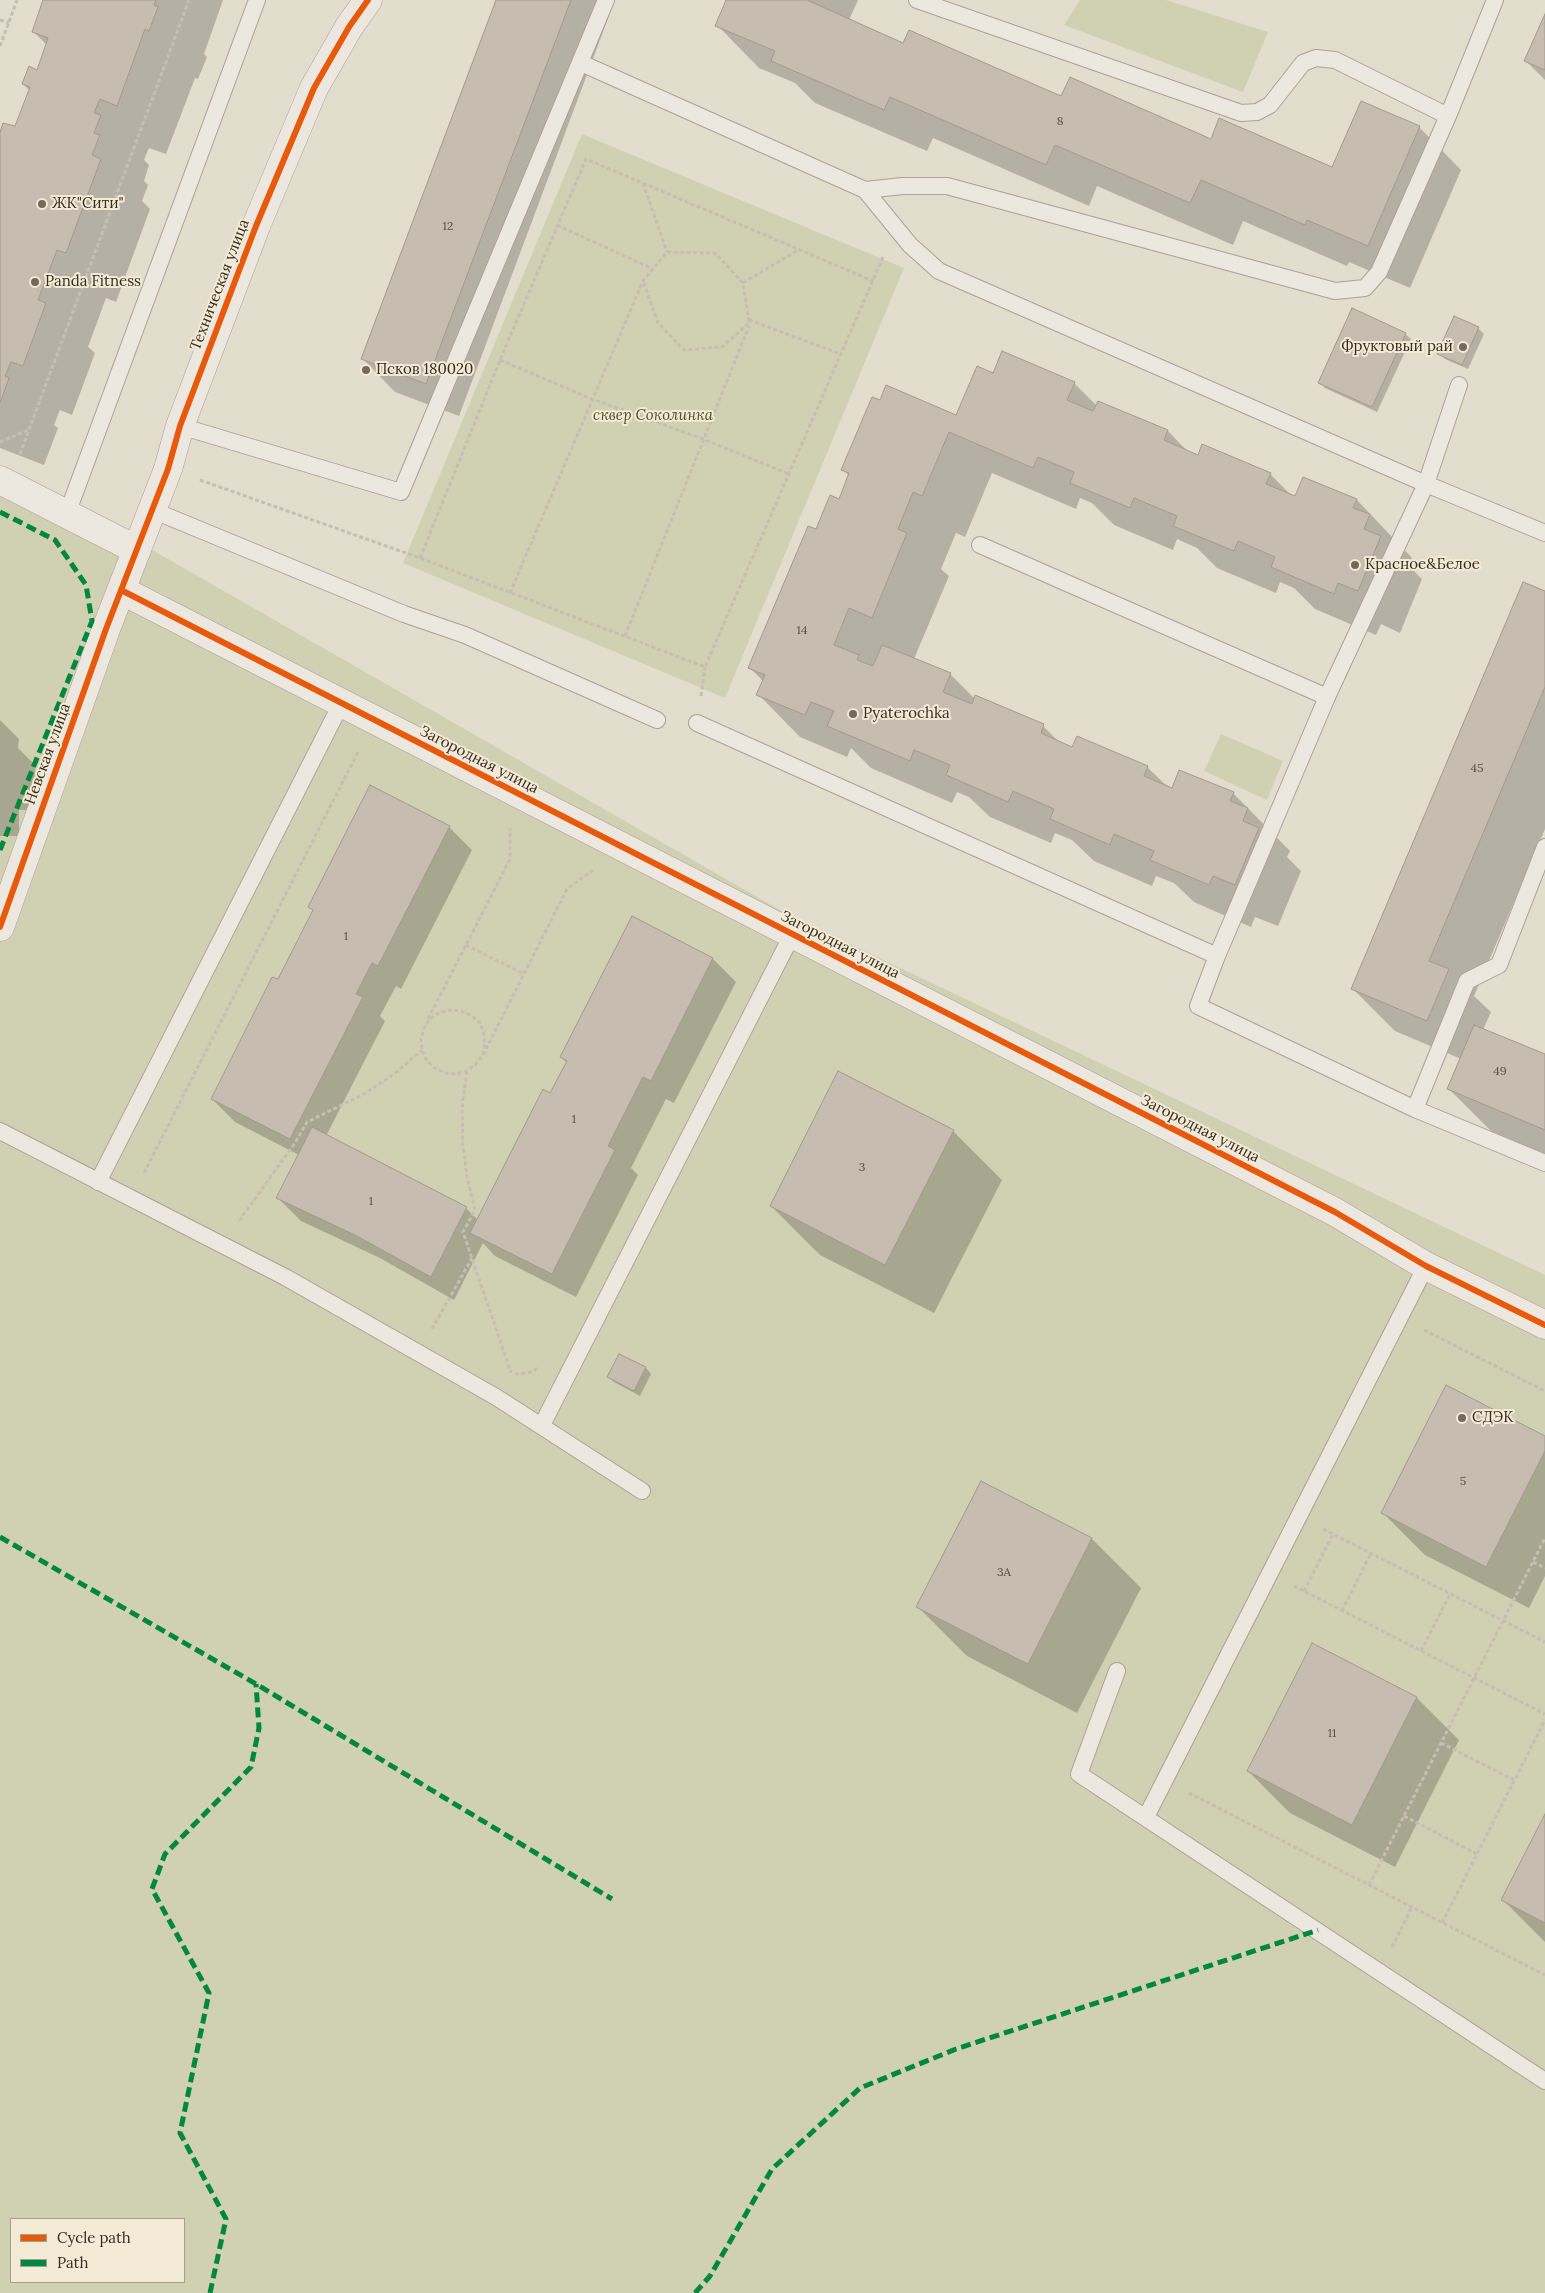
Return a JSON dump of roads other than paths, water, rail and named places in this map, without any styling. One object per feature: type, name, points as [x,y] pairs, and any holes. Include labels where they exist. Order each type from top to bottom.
[{"type":"street","name":"Техническая улица","points":[[121,590],[168,469],[180,426],[256,226],[314,88],[349,27],[368,0]]},
{"type":"street","points":[[0,480],[137,550]]},
{"type":"street","name":"Загородная улица","points":[[121,590],[1335,1212],[1426,1266],[1545,1325]]},
{"type":"street","name":"Невская улица","points":[[0,927],[121,590]]},
{"type":"lane","points":[[67,514],[257,0]]},
{"type":"lane","points":[[180,426],[401,492],[606,0]]},
{"type":"lane","points":[[918,0],[1241,114],[1257,112],[1270,105],[1303,63],[1316,58],[1334,60],[1448,116]]},
{"type":"lane","points":[[865,190],[902,186],[947,186],[1335,291],[1365,288],[1380,272],[1496,0]]},
{"type":"lane","points":[[581,63],[865,190],[910,245],[939,271],[947,275],[1426,484],[1545,533]]},
{"type":"lane","points":[[1458,385],[1426,484],[1328,697],[1217,956],[1198,1006],[1415,1109],[1545,1163]]},
{"type":"lane","points":[[152,510],[404,614],[465,635],[657,720]]},
{"type":"lane","points":[[980,545],[1328,697]]},
{"type":"lane","points":[[98,1182],[341,704]]},
{"type":"lane","points":[[697,724],[1217,956]]},
{"type":"lane","points":[[1415,1109],[1467,981],[1499,965],[1545,847]]},
{"type":"lane","points":[[542,1425],[792,934]]},
{"type":"lane","points":[[0,1131],[285,1278],[542,1425],[642,1491]]},
{"type":"lane","points":[[1146,1817],[1426,1266]]},
{"type":"lane","points":[[1118,1670],[1079,1774],[1545,2081]]},
{"type":"place","name":"ЖК\"Сити\"","points":[[42,204]]},
{"type":"place","name":"Panda Fitness","points":[[35,282]]},
{"type":"place","name":"Фруктовый рай","points":[[1463,347]]},
{"type":"place","name":"Псков 180020","points":[[366,370]]},
{"type":"place","name":"Красное&Белое","points":[[1355,565]]},
{"type":"place","name":"Pyaterochka","points":[[853,714]]},
{"type":"place","name":"СДЭК","points":[[1462,1418]]},
{"type":"park label","name":"сквер Соколинка","points":[[653,416]]}]
